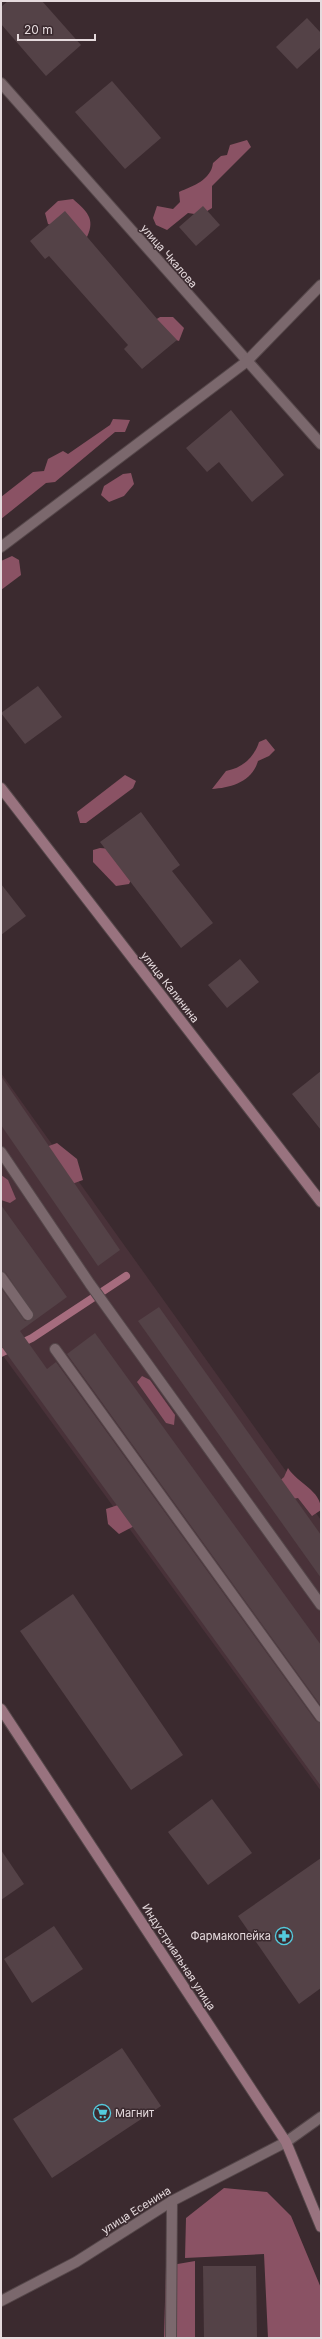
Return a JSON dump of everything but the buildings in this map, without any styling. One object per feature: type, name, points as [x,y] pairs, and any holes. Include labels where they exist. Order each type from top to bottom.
[{"type":"street","name":"улица Чкалова","points":[[1,83],[246,362],[321,444]]},
{"type":"street","points":[[1,547],[246,362],[321,286]]},
{"type":"street","name":"улица Калинина","points":[[1,788],[321,1202]]},
{"type":"street","points":[[1,1152],[90,1284],[321,1605]]},
{"type":"street","points":[[1,1277],[28,1315]]},
{"type":"street","points":[[55,1349],[321,1717]]},
{"type":"street","name":"Индустриальная улица","points":[[1,1709],[286,2142],[321,2227]]},
{"type":"street","name":"улица Есенина","points":[[1,2301],[78,2266],[172,2202],[286,2142],[321,2117]]},
{"type":"street","points":[[172,2202],[172,2338]]},
{"type":"shaded area","points":[[247,140],[251,147],[212,186],[212,208],[201,215],[188,213],[167,230],[156,225],[153,218],[157,206],[173,209],[180,202],[179,192],[195,185],[205,178],[212,169],[213,163],[221,156],[227,155],[230,145]]},
{"type":"shaded area","points":[[73,199],[86,211],[90,220],[90,230],[87,237],[79,239],[68,231],[48,224],[45,213],[58,201]]},
{"type":"shaded area","points":[[160,317],[173,317],[184,328],[179,341],[162,335],[152,322]]},
{"type":"shaded area","points":[[113,419],[130,420],[125,432],[115,432],[55,482],[46,483],[1,519],[1,497],[33,472],[44,471],[48,459],[63,451],[68,454],[110,425]]},
{"type":"shaded area","points":[[131,473],[134,484],[124,496],[109,502],[101,495],[104,486],[123,474]]},
{"type":"shaded area","points":[[12,556],[19,560],[21,575],[1,590],[1,561]]},
{"type":"shaded area","points":[[266,739],[275,750],[269,756],[258,761],[251,774],[246,779],[233,785],[212,789],[226,771],[232,770],[247,761],[254,753],[259,742]]},
{"type":"shaded area","points":[[125,775],[136,781],[133,788],[86,823],[80,823],[77,812]]},
{"type":"shaded area","points":[[100,848],[112,849],[132,878],[129,884],[116,886],[93,862],[93,850]]},
{"type":"shaded area","points":[[1,1073],[321,1520],[321,1791],[1,1353]]},
{"type":"shaded area","points":[[57,1143],[77,1159],[83,1180],[69,1185],[46,1147]]},
{"type":"shaded area","points":[[1,1175],[8,1180],[16,1199],[10,1203],[1,1200]]},
{"type":"shaded area","points":[[142,1376],[150,1380],[175,1415],[174,1425],[166,1423],[137,1382]]},
{"type":"shaded area","points":[[288,1468],[292,1474],[313,1492],[320,1503],[321,1510],[312,1516],[298,1498],[285,1500],[276,1484],[284,1477]]},
{"type":"shaded area","points":[[124,1503],[140,1523],[119,1534],[108,1524],[106,1509]]},
{"type":"shaded area","points":[[224,2188],[267,2192],[291,2216],[321,2288],[321,2338],[268,2338],[264,2254],[185,2258],[186,2218]]},
{"type":"shaded area","points":[[195,2261],[195,2338],[164,2338],[166,2266]]},
{"type":"waterway","points":[[1,1353],[32,1338],[126,1276]]},
{"type":"place","name":"Фармакопейка","points":[[284,1936]]},
{"type":"place","name":"Магнит","points":[[102,2113]]}]
